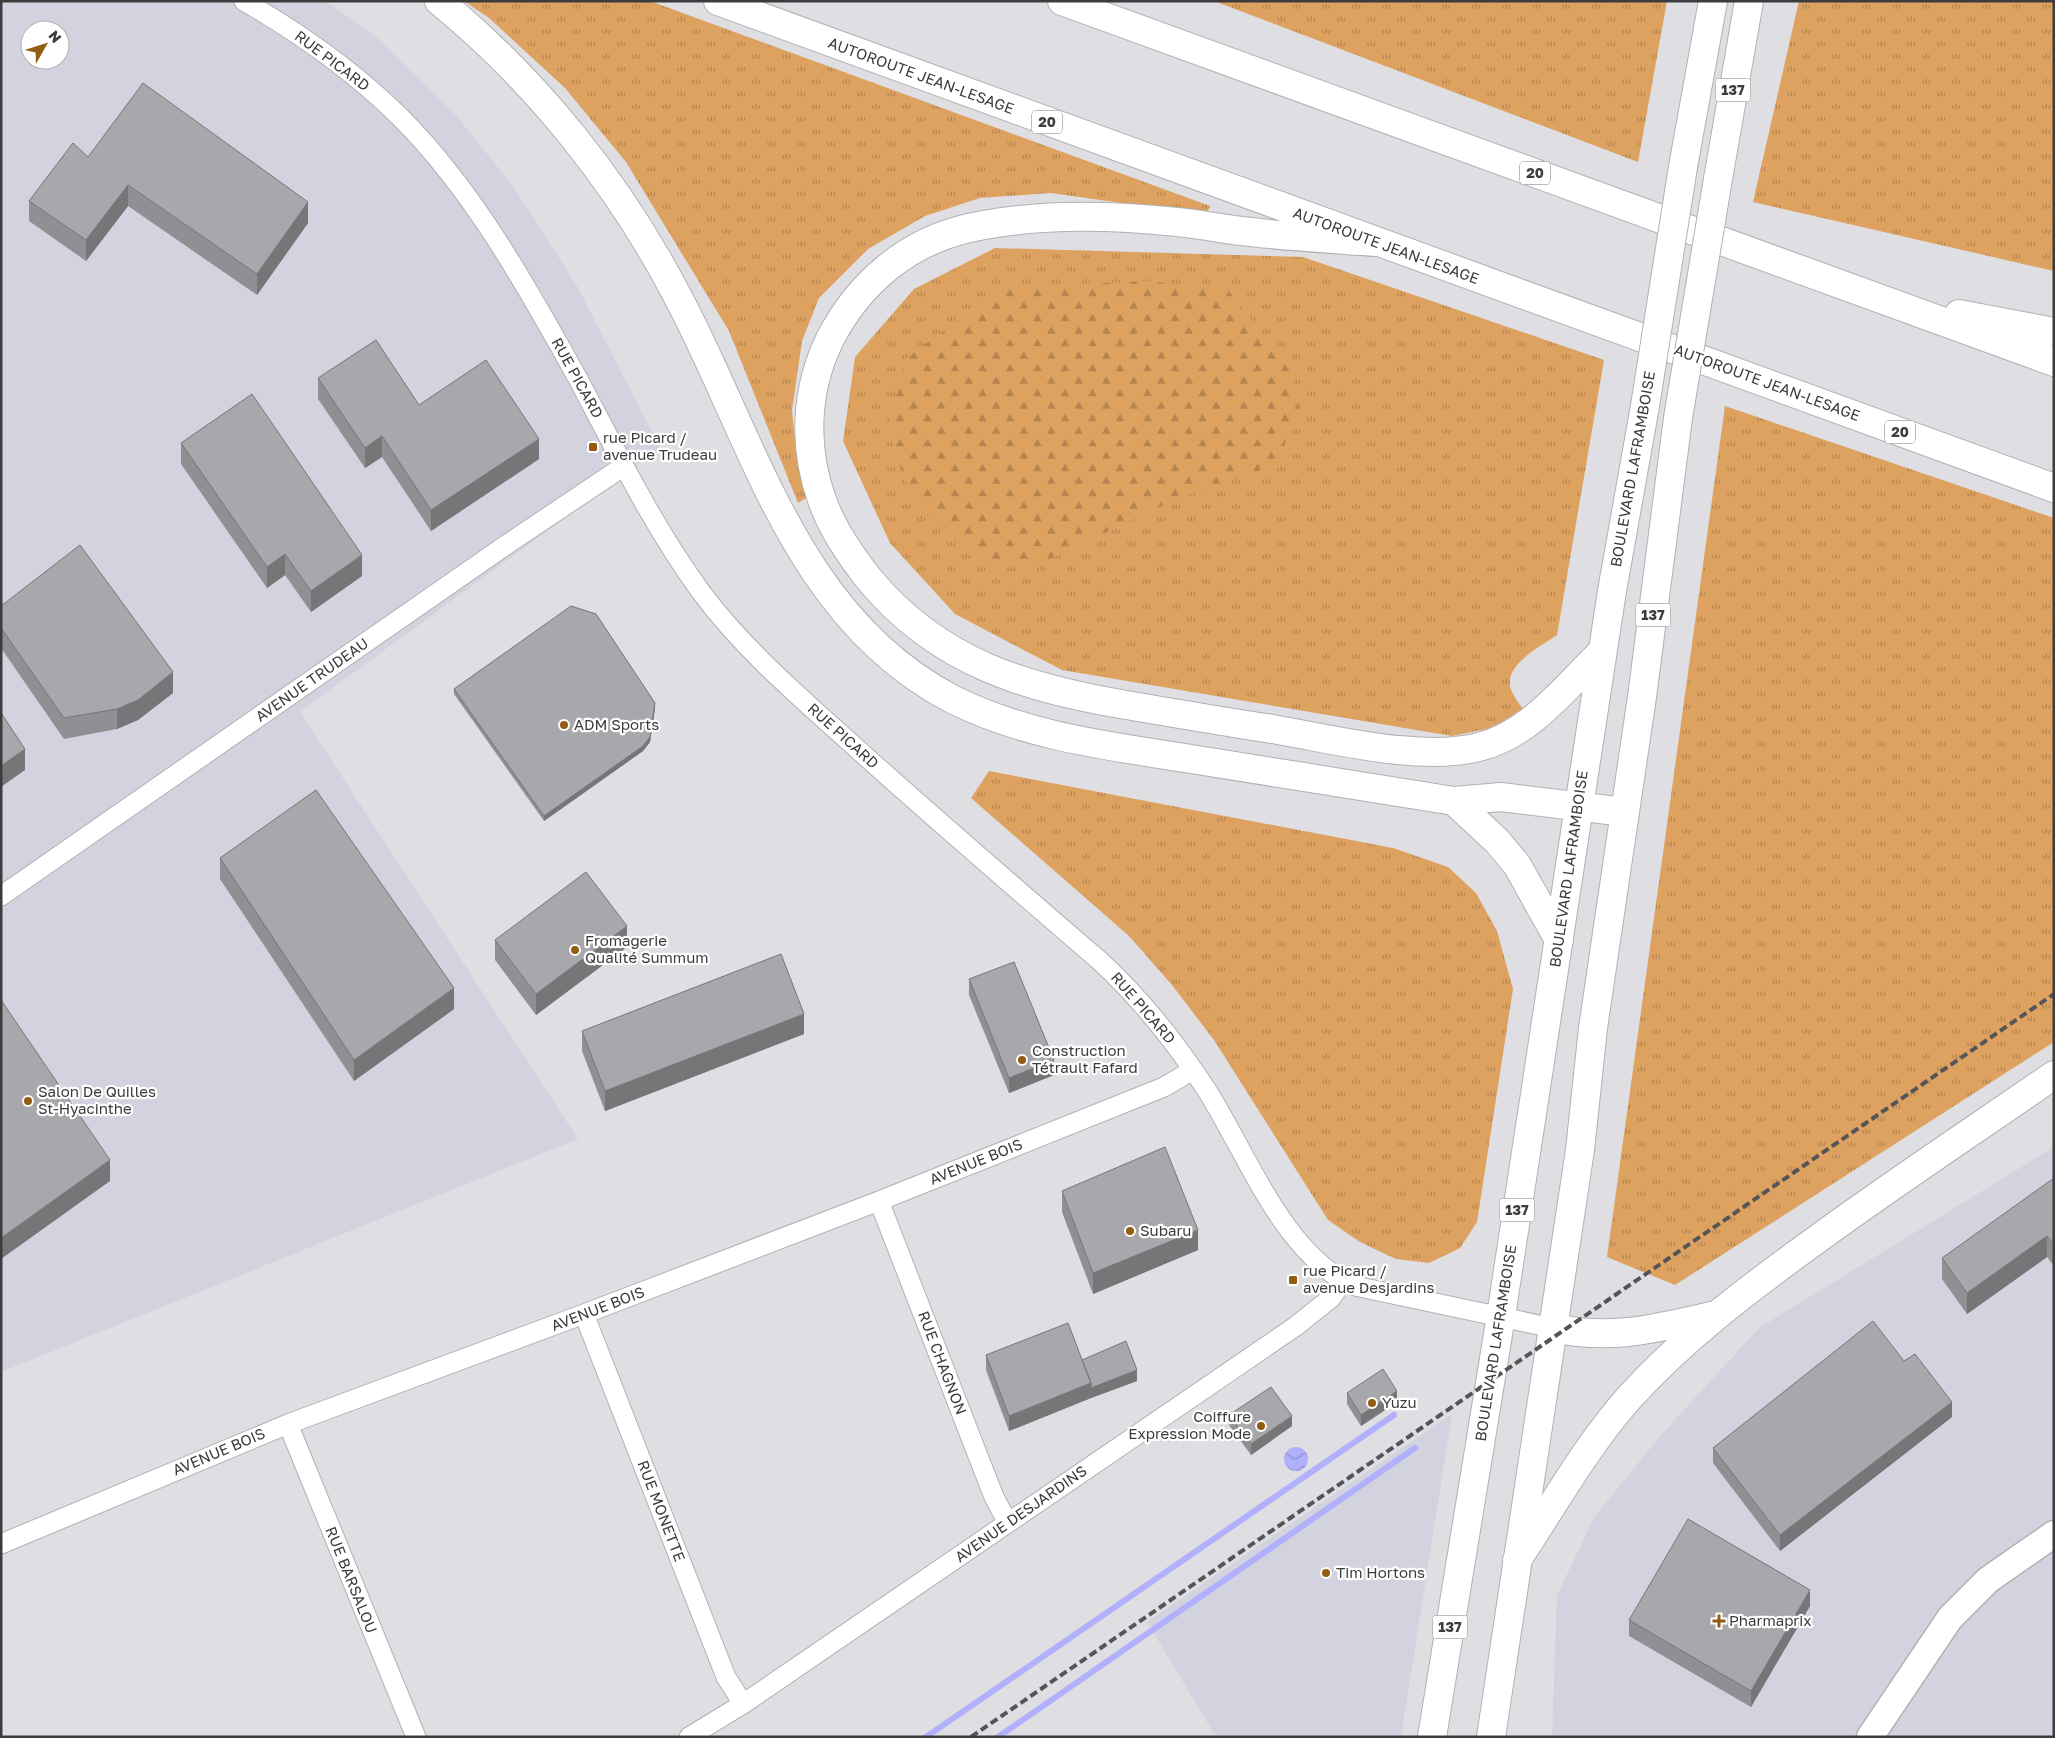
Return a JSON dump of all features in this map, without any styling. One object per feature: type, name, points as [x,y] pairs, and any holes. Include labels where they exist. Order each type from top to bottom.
[{"type":"main road","points":[[439,1],[470,28],[528,85],[562,123],[610,185],[641,232],[679,298],[802,555],[844,612],[866,636],[893,660],[919,679],[958,702],[1005,722],[1040,733],[1074,740],[1454,801],[1501,797],[1625,812]]},
{"type":"main road","name":"AUTOROUTE JEAN-LESAGE","points":[[718,1],[2054,488]]},
{"type":"main road","name":"20","points":[[1062,1],[2054,362]]},
{"type":"main road","name":"BOULEVARD LAFRAMBOISE","points":[[1432,1737],[1501,1316],[1602,652],[1645,406],[1683,167],[1713,1]]},
{"type":"main road","name":"137","points":[[1492,1737],[1517,1560],[1580,1150],[1594,1028],[1651,635],[1678,418],[1749,1]]},
{"type":"main road","points":[[1376,242],[1248,232],[1176,222],[1075,218],[1014,221],[974,227],[939,238],[914,249],[880,272],[860,292],[834,331],[817,372],[809,419],[811,456],[819,492],[834,526],[854,561],[891,603],[935,639],[968,660],[1007,677],[1050,690],[1181,715],[1406,750],[1450,751],[1470,749],[1500,740],[1529,723],[1602,652]]},
{"type":"main road","points":[[1874,297],[2054,332]]},
{"type":"main road","points":[[1454,801],[1497,841],[1517,864],[1559,940]]},
{"type":"main road","points":[[1517,1560],[1586,1452],[1617,1412],[1670,1356],[1720,1314],[1839,1224],[2054,1075]]},
{"type":"main road","points":[[1553,1328],[1575,1333],[1616,1334],[1720,1314]]},
{"type":"street","name":"RUE PICARD","points":[[244,1],[310,42],[350,72],[404,120],[437,158],[483,222],[534,301],[624,466],[684,568],[703,594],[738,636],[856,747],[1108,968],[1157,1020],[1193,1070],[1293,1235],[1315,1260],[1342,1281],[1373,1291],[1553,1328]]},
{"type":"street","name":"AVENUE TRUDEAU","points":[[1,896],[498,550],[624,466]]},
{"type":"street","name":"AVENUE BOIS","points":[[1,1544],[288,1424],[584,1314],[879,1201],[1164,1087],[1193,1070]]},
{"type":"street","name":"RUE CHAGNON","points":[[879,1201],[994,1497],[1008,1523]]},
{"type":"street","name":"AVENUE DESJARDINS","points":[[689,1737],[743,1704],[1296,1326],[1331,1298],[1342,1281]]},
{"type":"street","name":"RUE MONETTE","points":[[584,1314],[726,1677],[743,1704]]},
{"type":"street","name":"RUE BARSALOU","points":[[288,1424],[416,1737]]},
{"type":"street","points":[[1870,1737],[1950,1618],[1988,1580],[2054,1534]]},
{"type":"shaded area","points":[[1,1],[325,1],[374,35],[454,113],[513,186],[577,286],[660,448],[300,712],[578,1139],[1,1372]]},
{"type":"shaded area","points":[[2054,1147],[2054,1737],[1552,1737],[1557,1595],[1595,1516],[1661,1435],[1759,1328]]},
{"type":"shaded area","points":[[1452,1414],[1401,1737],[1216,1737],[1147,1622]]},
{"type":"green space","points":[[464,1],[650,1],[1210,206],[1206,215],[1051,193],[980,198],[925,216],[868,249],[819,298],[802,341],[792,410],[796,453],[806,498],[798,503],[729,331],[626,162],[565,88],[489,18]]},
{"type":"green space","points":[[1214,1],[1667,1],[1638,162]]},
{"type":"green space","points":[[1799,1],[2054,1],[2054,271],[1753,202]]},
{"type":"green space","points":[[995,248],[1303,257],[1604,360],[1557,635],[1532,651],[1516,666],[1512,674],[1510,683],[1512,692],[1523,709],[1491,728],[1452,736],[1062,670],[955,614],[890,543],[843,441],[855,357],[914,289]]},
{"type":"green space","points":[[1147,281],[1228,290],[1294,374],[1299,409],[1275,465],[1179,498],[1041,563],[979,561],[927,515],[904,479],[888,425],[906,358],[1005,287]]},
{"type":"green space","points":[[1725,406],[2054,518],[2054,1042],[1675,1285],[1607,1257]]},
{"type":"green space","points":[[989,771],[1393,848],[1448,867],[1476,893],[1497,931],[1513,989],[1477,1222],[1460,1248],[1429,1263],[1396,1259],[1360,1242],[1328,1220],[1214,1040],[1172,985],[1129,936],[971,798]]},
{"type":"water","points":[[1296,1447],[1304,1451],[1308,1459],[1304,1467],[1296,1471],[1288,1467],[1284,1459],[1288,1451]]},
{"type":"building","points":[[143,83],[308,202],[257,274],[128,185],[86,240],[29,201],[73,143],[88,157]]},
{"type":"building","points":[[376,340],[419,405],[486,360],[539,439],[431,510],[382,436],[365,448],[318,378]]},
{"type":"building","points":[[252,394],[362,555],[311,591],[285,554],[267,567],[181,443]]},
{"type":"building","points":[[80,545],[173,672],[138,700],[117,709],[64,718],[1,628],[1,606]]},
{"type":"building","name":"ADM Sports","points":[[571,606],[596,614],[655,703],[650,737],[643,746],[544,816],[454,689]]},
{"type":"building","points":[[1,713],[25,749],[1,766]]},
{"type":"building","points":[[316,790],[454,988],[354,1060],[220,858]]},
{"type":"building","points":[[586,872],[627,926],[536,994],[495,940]]},
{"type":"building","points":[[781,954],[804,1014],[605,1091],[582,1031]]},
{"type":"building","points":[[1014,962],[1054,1060],[1009,1078],[969,979]]},
{"type":"building","name":"Salon De Quilles St-Hyacinthe","points":[[1,1000],[110,1160],[1,1238]]},
{"type":"building","name":"Subaru","points":[[1165,1147],[1198,1230],[1093,1273],[1062,1191]]},
{"type":"building","points":[[2054,1178],[2054,1245],[2047,1236],[1967,1293],[1942,1258]]},
{"type":"building","points":[[1873,1321],[1904,1361],[1915,1354],[1952,1402],[1780,1535],[1713,1448]]},
{"type":"building","points":[[1068,1323],[1091,1383],[1009,1416],[986,1355]]},
{"type":"building","points":[[1126,1341],[1137,1370],[1091,1388],[1091,1383],[1082,1360]]},
{"type":"building","points":[[1383,1369],[1397,1391],[1361,1415],[1347,1393]]},
{"type":"building","name":"Coiffure Expression Mode","points":[[1271,1387],[1292,1416],[1251,1444],[1229,1415]]},
{"type":"building","name":"Pharmaprix","points":[[1688,1519],[1810,1590],[1751,1691],[1629,1620]]},
{"type":"waterway","points":[[926,1737],[1394,1415]]},
{"type":"waterway","points":[[998,1737],[1415,1448]]},
{"type":"railway","points":[[971,1737],[2054,994]]},
{"type":"place","name":"rue Picard / avenue Trudeau","points":[[593,447]]},
{"type":"place","name":"ADM Sports","points":[[564,725]]},
{"type":"place","name":"Fromagerie Qualité Summum","points":[[575,950]]},
{"type":"place","name":"Construction Tétrault Fafard","points":[[1022,1060]]},
{"type":"place","name":"Salon De Quilles St-Hyacinthe","points":[[28,1101]]},
{"type":"place","name":"Subaru","points":[[1130,1231]]},
{"type":"place","name":"rue Picard / avenue Desjardins","points":[[1293,1280]]},
{"type":"place","name":"Yuzu","points":[[1372,1403]]},
{"type":"place","name":"Coiffure Expression Mode","points":[[1261,1426]]},
{"type":"place","name":"Tim Hortons","points":[[1326,1573]]},
{"type":"place","name":"Pharmaprix","points":[[1719,1621]]}]
